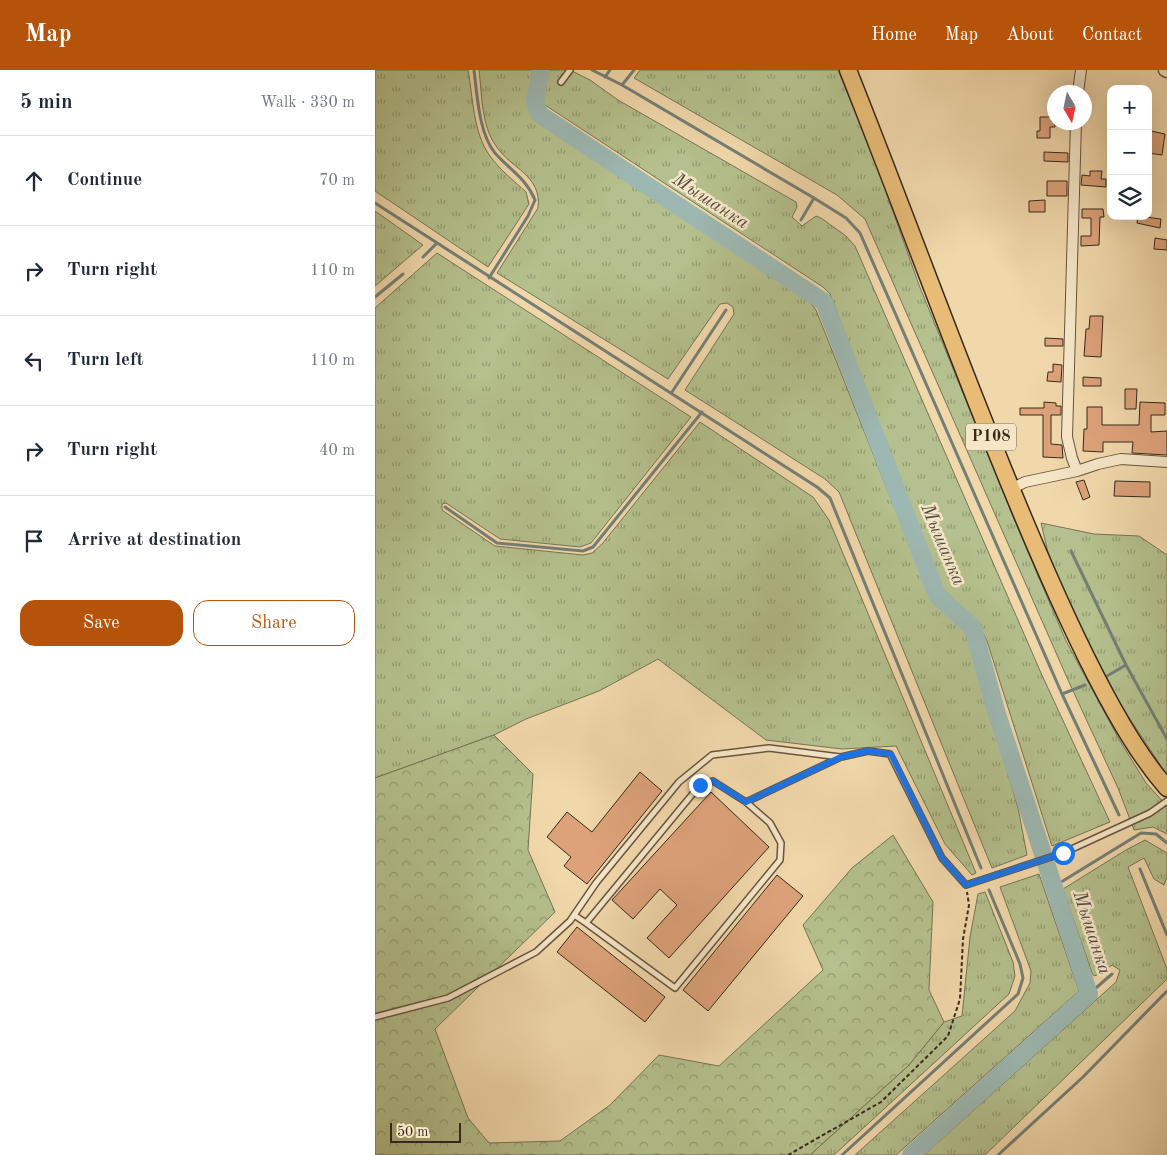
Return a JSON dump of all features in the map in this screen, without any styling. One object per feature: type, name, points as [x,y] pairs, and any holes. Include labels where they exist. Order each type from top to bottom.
[{"type":"main road","name":"Р108","points":[[848,70],[1011,490],[1054,589],[1091,670],[1130,739],[1167,788]]},
{"type":"street","points":[[1079,85],[1081,70]]},
{"type":"street","points":[[1076,130],[1067,437],[1077,471]]},
{"type":"street","points":[[1011,490],[1025,482],[1121,459],[1167,462]]},
{"type":"lane","points":[[561,82],[569,70]]},
{"type":"lane","points":[[375,1017],[448,998],[537,952],[570,921],[596,883],[679,782],[712,755],[769,748],[841,757]]},
{"type":"lane","points":[[746,802],[841,757],[868,751],[891,754],[942,858],[966,885],[1063,853],[1150,813],[1167,801]]},
{"type":"lane","points":[[574,915],[675,988],[780,860],[781,843],[770,823],[746,802],[713,781],[700,785],[586,923]]},
{"type":"path","points":[[788,1155],[881,1102],[948,1036],[960,999],[963,939],[969,905],[966,885]]},
{"type":"green space","points":[[375,70],[468,70],[477,126],[484,147],[498,166],[526,192],[529,204],[488,267],[375,191]]},
{"type":"green space","points":[[479,70],[534,70],[530,91],[530,105],[535,118],[540,124],[808,299],[816,310],[930,597],[961,625],[968,637],[1018,808],[1027,855],[992,868],[839,492],[825,479],[685,390],[734,314],[733,307],[727,303],[720,304],[668,379],[497,273],[538,208],[538,197],[530,180],[502,154],[491,138],[483,109]]},
{"type":"green space","points":[[547,70],[570,70],[590,80],[618,100],[796,202],[797,207],[792,217],[802,226],[816,216],[846,236],[855,246],[1041,673],[1110,822],[1052,846],[987,641],[977,621],[941,587],[830,294],[823,287],[545,105],[542,92]]},
{"type":"green space","points":[[640,70],[838,70],[874,158],[919,285],[1066,641],[1120,741],[1146,783],[1167,806],[1167,834],[1153,827],[1134,830],[1118,788],[1068,680],[865,219],[837,195],[634,78]]},
{"type":"green space","points":[[375,211],[423,245],[375,286]]},
{"type":"green space","points":[[437,253],[691,417],[591,543],[580,547],[500,539],[446,503],[442,504],[442,510],[495,546],[583,555],[592,553],[602,544],[700,422],[813,497],[829,520],[976,873],[972,875],[945,844],[896,746],[842,749],[766,740],[658,659],[599,691],[526,719],[494,735],[375,778],[375,308]]},
{"type":"green space","points":[[1041,523],[1094,534],[1139,536],[1167,555],[1167,775],[1120,704],[1068,602],[1048,553]]},
{"type":"green space","points":[[494,735],[533,774],[528,850],[555,912],[435,1029],[468,1118],[489,1143],[560,1141],[610,1105],[659,1055],[719,1066],[823,970],[803,925],[852,868],[893,835],[933,902],[929,990],[944,1022],[909,1065],[810,1155],[375,1155],[375,778]]},
{"type":"green space","points":[[1145,840],[1167,853],[1167,877],[1164,885],[1154,879],[1144,858],[1128,867],[1167,969],[1167,979],[985,1155],[924,1155],[1116,982],[1120,970],[1112,965],[1102,973],[1094,976],[1092,973],[1063,889]]},
{"type":"green space","points":[[1039,874],[1079,991],[896,1155],[855,1155],[1015,1011],[1030,983],[1031,971],[1000,887]]},
{"type":"green space","points":[[985,892],[1013,962],[1015,976],[1009,994],[834,1155],[810,1155],[909,1065],[944,1022],[962,1016],[970,937],[978,894]]},
{"type":"building","points":[[1040,117],[1047,117],[1047,130],[1050,130],[1050,138],[1037,138],[1037,131],[1040,131]]},
{"type":"building","points":[[1152,131],[1165,134],[1162,155],[1152,154]]},
{"type":"building","points":[[1044,152],[1068,153],[1068,162],[1044,161]]},
{"type":"building","points":[[1090,171],[1102,171],[1101,179],[1106,179],[1106,187],[1081,185],[1082,175],[1090,176]]},
{"type":"building","points":[[1047,181],[1067,181],[1067,196],[1047,196]]},
{"type":"building","points":[[1045,200],[1045,212],[1029,212],[1029,201]]},
{"type":"building","points":[[1082,209],[1103,209],[1104,217],[1100,217],[1099,245],[1081,246],[1081,236],[1091,236],[1091,218],[1082,218]]},
{"type":"building","points":[[1152,218],[1161,219],[1160,228],[1137,223],[1137,220],[1152,220]]},
{"type":"building","points":[[1155,238],[1167,240],[1167,250],[1154,249]]},
{"type":"building","points":[[1090,316],[1103,316],[1101,357],[1084,356],[1086,329],[1089,329]]},
{"type":"building","points":[[1045,338],[1063,339],[1063,346],[1045,346]]},
{"type":"building","points":[[1053,364],[1062,365],[1061,382],[1047,381],[1048,372],[1053,372]]},
{"type":"building","points":[[1083,377],[1101,378],[1101,386],[1083,386]]},
{"type":"building","points":[[1125,389],[1137,389],[1136,409],[1125,409]]},
{"type":"building","points":[[1044,402],[1056,403],[1056,406],[1061,406],[1061,415],[1051,415],[1051,444],[1062,445],[1063,458],[1043,457],[1043,415],[1020,415],[1020,408],[1044,408]]},
{"type":"building","points":[[1140,402],[1165,403],[1165,415],[1151,415],[1151,432],[1167,431],[1167,455],[1132,453],[1133,442],[1103,442],[1103,452],[1083,451],[1084,429],[1087,429],[1087,407],[1102,407],[1102,425],[1139,425]]},
{"type":"building","points":[[1084,480],[1090,497],[1083,500],[1076,482]]},
{"type":"building","points":[[1115,481],[1150,482],[1150,497],[1114,496]]},
{"type":"building","points":[[640,772],[662,791],[587,884],[564,866],[571,857],[547,837],[567,812],[592,832]]},
{"type":"building","points":[[711,792],[769,847],[669,958],[647,938],[677,905],[660,889],[633,919],[612,900]]},
{"type":"building","points":[[777,875],[803,896],[708,1011],[683,990]]},
{"type":"building","points":[[577,927],[665,997],[645,1022],[557,952]]},
{"type":"waterway","points":[[474,70],[485,135],[495,153],[522,180],[535,200],[528,216],[489,278]]},
{"type":"waterway","name":"Мышанка","points":[[541,70],[535,100],[539,114],[824,302],[937,595],[973,628],[997,714],[1089,994],[911,1155]]},
{"type":"waterway","points":[[592,70],[622,85],[814,198],[846,218],[860,233],[1062,694],[1119,815]]},
{"type":"waterway","points":[[605,77],[610,70]]},
{"type":"waterway","points":[[622,85],[634,70]]},
{"type":"waterway","points":[[801,220],[814,198]]},
{"type":"waterway","points":[[375,203],[762,451],[817,487],[830,498],[981,868]]},
{"type":"waterway","points":[[423,257],[437,243]]},
{"type":"waterway","points":[[375,297],[403,274]]},
{"type":"waterway","points":[[672,392],[726,310]]},
{"type":"waterway","points":[[445,507],[497,543],[583,551],[593,547],[702,412]]},
{"type":"waterway","points":[[1071,551],[1126,665],[1167,739]]},
{"type":"waterway","points":[[1107,676],[1126,665]]},
{"type":"waterway","points":[[1062,694],[1085,685]]},
{"type":"waterway","points":[[1053,887],[1141,833],[1156,834],[1167,843]]},
{"type":"waterway","points":[[1140,869],[1167,935]]},
{"type":"waterway","points":[[842,1155],[1018,994],[1023,978],[1020,964],[989,890]]},
{"type":"waterway","points":[[1089,994],[1112,974]]},
{"type":"waterway","points":[[998,1155],[1083,1077],[1167,991]]},
{"type":"route","points":[[700,785],[713,781],[746,802],[841,757],[868,751],[891,754],[942,858],[966,885],[1063,853]]}]
